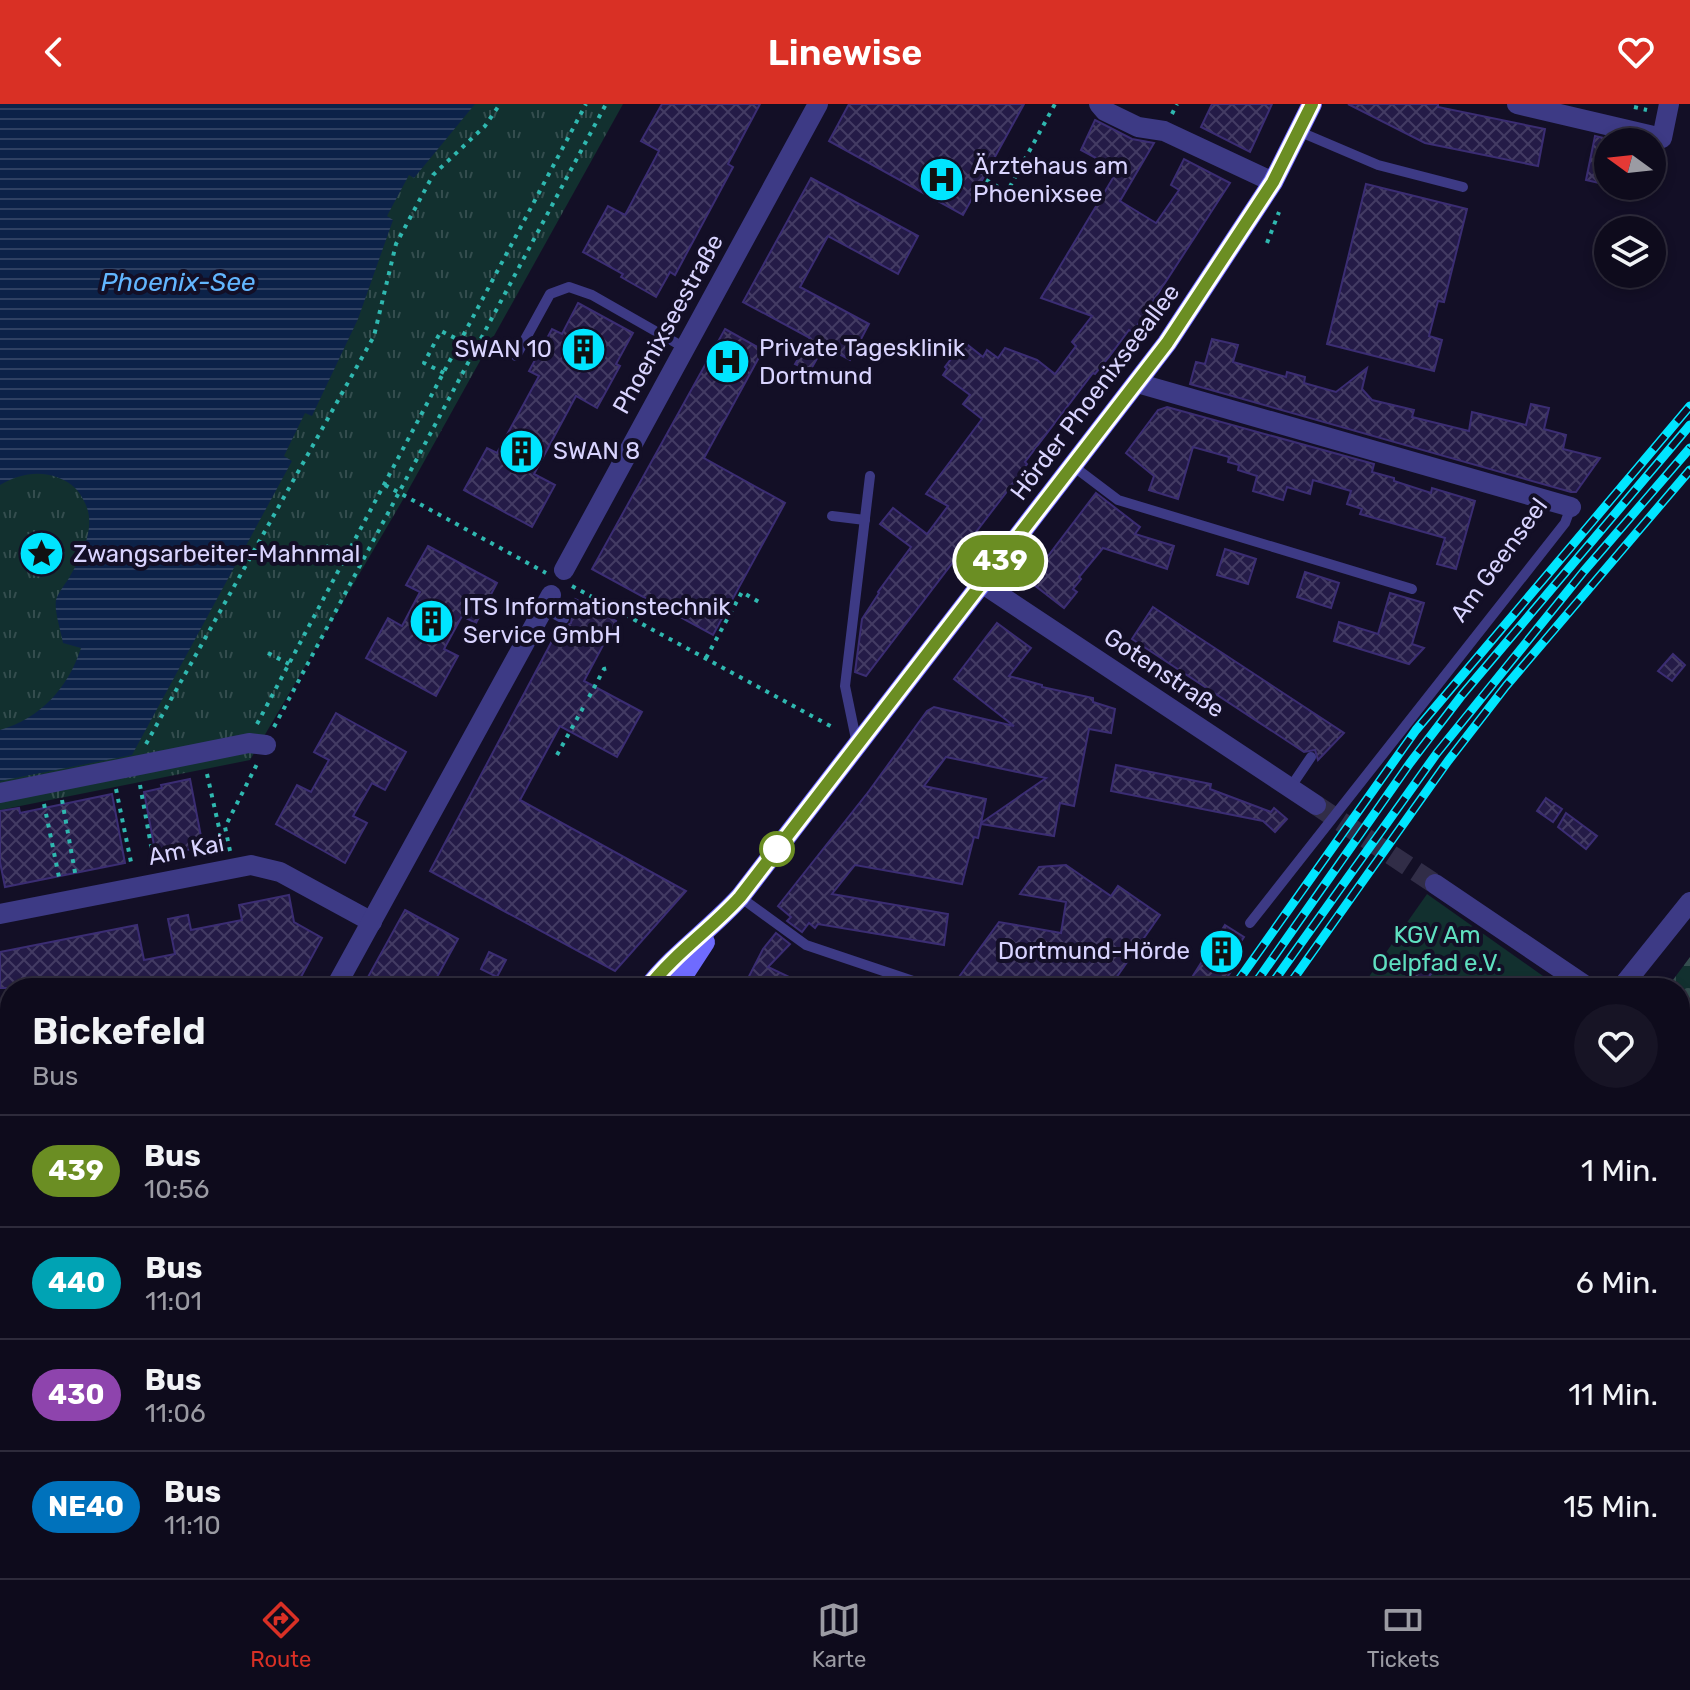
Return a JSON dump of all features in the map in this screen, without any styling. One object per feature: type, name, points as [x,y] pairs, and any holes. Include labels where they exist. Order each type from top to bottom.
[{"type":"main road","name":"Hörder Phoenixseeallee","points":[[655,978],[740,897],[1137,383],[1167,343],[1273,182],[1312,104]]},
{"type":"main road","name":"Hörder Phoenixseeallee","points":[[681,978],[718,921]]},
{"type":"street","name":"Phoenixseestraße","points":[[341,978],[557,589],[818,104]]},
{"type":"street","points":[[1099,104],[1105,111],[1138,127],[1164,131],[1273,182]]},
{"type":"street","points":[[1517,104],[1662,138],[1669,104]]},
{"type":"street","name":"Am Geenseel","points":[[1137,383],[1571,507]]},
{"type":"street","name":"Gotenstraße","points":[[983,584],[1316,805]]},
{"type":"street","points":[[0,793],[51,792],[138,774],[257,738]]},
{"type":"street","points":[[203,753],[207,774]]},
{"type":"street","name":"Am Kai","points":[[0,914],[251,865],[280,872],[372,922]]},
{"type":"street","points":[[1435,884],[1574,978]]},
{"type":"street","points":[[1629,978],[1690,902]]},
{"type":"lane","points":[[1298,131],[1378,165],[1463,187]]},
{"type":"lane","points":[[516,356],[550,294],[569,287],[592,295],[685,348]]},
{"type":"lane","points":[[1073,466],[1118,500],[1412,589]]},
{"type":"lane","points":[[857,746],[845,686],[870,476]]},
{"type":"lane","name":"Am Geenseel","points":[[1250,923],[1565,523],[1571,507]]},
{"type":"lane","points":[[832,516],[865,520]]},
{"type":"lane","points":[[557,589],[564,619]]},
{"type":"lane","points":[[1290,788],[1311,757]]},
{"type":"lane","points":[[740,897],[806,945],[904,978]]},
{"type":"path","points":[[146,744],[374,336],[396,244],[433,175],[485,126],[500,104]]},
{"type":"path","points":[[230,868],[225,827],[257,738],[289,664],[586,104]]},
{"type":"path","points":[[257,738],[399,493],[606,104]]},
{"type":"path","points":[[986,180],[1007,192],[1055,104]]},
{"type":"path","points":[[444,373],[424,363],[441,331],[461,341]]},
{"type":"path","points":[[384,485],[526,563]]},
{"type":"path","points":[[326,546],[347,556]]},
{"type":"path","points":[[557,589],[706,658],[834,728]]},
{"type":"path","points":[[706,658],[742,592],[759,602]]},
{"type":"path","points":[[268,653],[289,664]]},
{"type":"path","points":[[589,697],[604,669],[612,667]]},
{"type":"path","points":[[557,755],[584,706]]},
{"type":"path","points":[[138,774],[153,855]]},
{"type":"path","points":[[207,774],[230,868]]},
{"type":"path","points":[[114,779],[130,859]]},
{"type":"path","points":[[51,792],[74,867]]},
{"type":"path","points":[[51,792],[57,869]]},
{"type":"path","points":[[1690,1268],[1690,1280]]},
{"type":"green space","name":"Phoenix-See","points":[[0,104],[623,104],[401,503],[250,760],[0,810]]},
{"type":"green space","name":"KGV Am Oelpfad e.V.","points":[[1427,894],[1546,978],[1368,978]]},
{"type":"green space","points":[[1690,957],[1690,978],[1674,978]]},
{"type":"water","name":"Phoenix-See","points":[[0,104],[475,104],[414,178],[409,175],[387,216],[393,220],[358,319],[312,416],[305,413],[284,456],[292,461],[132,755],[0,781],[0,730],[28,718],[51,700],[69,676],[81,648],[63,643],[56,600],[82,551],[89,522],[80,494],[59,478],[29,474],[0,485]]},
{"type":"building","points":[[662,104],[760,104],[728,164],[733,167],[675,275],[670,272],[656,297],[583,252],[608,206],[625,215],[659,151],[641,141]]},
{"type":"building","name":"Ärztehaus am Phoenixsee","points":[[849,104],[1024,104],[963,215],[829,141]]},
{"type":"building","points":[[1212,104],[1272,104],[1250,152],[1201,127]]},
{"type":"building","points":[[1348,104],[1438,104],[1438,107],[1545,129],[1538,166],[1425,143]]},
{"type":"building","points":[[1095,120],[1132,139],[1154,143],[1120,201],[1156,223],[1179,190],[1171,185],[1184,159],[1230,183],[1133,332],[1129,330],[1093,373],[866,676],[855,672],[862,619],[911,547],[880,524],[893,508],[927,534],[948,506],[926,494],[982,419],[963,404],[970,395],[943,375],[947,369],[945,367],[964,342],[983,357],[987,350],[998,358],[1005,348],[1037,360],[1055,374],[1076,346],[1072,342],[1092,316],[1041,298],[1116,173],[1094,162],[1096,158],[1081,150]]},
{"type":"building","points":[[1594,141],[1594,182],[1586,180]]},
{"type":"building","points":[[811,178],[918,236],[898,274],[828,236],[800,287],[869,324],[850,360],[824,346],[810,371],[795,364],[810,338],[743,302]]},
{"type":"building","points":[[1366,184],[1467,209],[1444,302],[1438,301],[1429,336],[1442,340],[1434,371],[1327,344]]},
{"type":"building","points":[[578,303],[633,333],[616,364],[620,366],[597,408],[576,396],[534,474],[555,485],[532,527],[464,490],[487,448],[497,453],[539,376],[529,371],[552,329],[562,334]]},
{"type":"building","points":[[725,329],[763,350],[704,458],[785,503],[713,635],[592,569]]},
{"type":"building","points":[[1212,339],[1238,345],[1233,362],[1286,377],[1287,372],[1305,377],[1304,383],[1336,392],[1367,368],[1362,389],[1372,400],[1414,410],[1412,417],[1469,431],[1472,412],[1526,425],[1531,404],[1549,408],[1544,429],[1566,435],[1563,449],[1600,458],[1576,492],[1571,492],[1190,384],[1196,362],[1205,364]]},
{"type":"building","points":[[1167,407],[1374,464],[1372,472],[1394,478],[1394,481],[1431,493],[1432,488],[1475,501],[1456,569],[1437,564],[1445,538],[1360,514],[1362,509],[1347,504],[1351,491],[1313,480],[1310,494],[1287,487],[1283,500],[1253,491],[1257,476],[1238,470],[1239,465],[1228,462],[1229,457],[1193,447],[1178,499],[1149,490],[1154,476],[1126,453],[1158,410]]},
{"type":"building","points":[[1096,493],[1140,527],[1135,534],[1174,546],[1167,569],[1103,548],[1079,577],[1081,579],[1073,589],[1077,592],[1064,608],[1029,581]]},
{"type":"building","name":"ITS Informationstechnik Service GmbH","points":[[428,546],[497,583],[476,623],[462,616],[444,649],[458,656],[436,696],[366,658],[388,618],[402,626],[420,592],[406,585]]},
{"type":"building","points":[[1225,549],[1256,559],[1248,584],[1217,575]]},
{"type":"building","points":[[1305,572],[1339,583],[1331,608],[1297,597]]},
{"type":"building","points":[[1390,593],[1424,603],[1412,644],[1424,648],[1409,664],[1334,641],[1339,622],[1378,634]]},
{"type":"building","points":[[575,599],[616,621],[584,681],[642,712],[617,757],[560,726],[520,800],[686,891],[615,971],[430,871],[560,626],[571,623],[568,612]]},
{"type":"building","points":[[1153,607],[1344,733],[1318,760],[1315,750],[1304,752],[1132,639]]},
{"type":"building","points":[[997,623],[1031,648],[1009,676],[1093,698],[1093,702],[1115,709],[1111,733],[1089,729],[1074,806],[1060,803],[1054,836],[981,824],[978,838],[974,837],[962,884],[855,865],[832,894],[948,914],[944,945],[818,924],[815,928],[809,923],[802,932],[787,921],[791,917],[778,906],[869,791],[927,711],[934,707],[1014,726],[954,679]],"holes":[[[946,757],[1046,778],[981,823],[986,799],[924,786]]]},
{"type":"building","points":[[1673,654],[1685,665],[1672,681],[1658,671]]},
{"type":"building","points":[[336,713],[406,752],[385,790],[372,783],[353,816],[367,823],[345,863],[276,824],[297,785],[311,792],[329,760],[314,752]]},
{"type":"building","points":[[1116,765],[1211,784],[1210,789],[1271,812],[1274,808],[1287,819],[1275,832],[1263,821],[1111,791]]},
{"type":"building","points":[[190,779],[203,847],[156,856],[144,792]]},
{"type":"building","points":[[112,794],[125,863],[5,887],[0,862],[0,811],[19,808],[20,813]]},
{"type":"building","points":[[1546,798],[1562,809],[1553,822],[1537,811]]},
{"type":"building","points":[[1566,813],[1597,836],[1586,849],[1558,827]]},
{"type":"building","points":[[1066,865],[1111,896],[1118,886],[1160,915],[1116,978],[958,978],[999,922],[1061,933],[1066,902],[1020,894],[1039,867]]},
{"type":"building","points":[[289,895],[294,922],[322,938],[300,978],[0,978],[0,952],[137,925],[144,960],[175,954],[168,919],[188,915],[191,930],[242,920],[239,905]]},
{"type":"building","points":[[405,910],[458,939],[437,978],[368,978]]},
{"type":"building","name":"Dortmund-Hörde","points":[[1225,925],[1244,937],[1225,965],[1232,970],[1227,978],[1192,978]]},
{"type":"building","points":[[776,933],[790,944],[768,967],[791,978],[748,978],[763,949]]},
{"type":"building","points":[[489,952],[506,960],[497,977],[481,969]]},
{"type":"building","points":[[1419,961],[1433,971],[1428,978],[1407,978]]},
{"type":"tunnel","points":[[1316,805],[1435,884]]},
{"type":"railway","points":[[1240,978],[1416,730],[1690,406]]},
{"type":"railway","points":[[1259,978],[1410,763],[1462,695],[1690,425]]},
{"type":"railway","points":[[1276,978],[1437,753],[1584,571],[1690,448]]},
{"type":"railway","points":[[1294,978],[1448,761],[1506,686],[1690,470]]},
{"type":"bus line","name":"439","points":[[655,978],[740,897],[1167,343],[1273,182],[1312,104]]},
{"type":"place","name":"Ärztehaus am Phoenixsee","points":[[942,180]]},
{"type":"place","name":"SWAN 10","points":[[583,349]]},
{"type":"place","name":"Private Tagesklinik Dortmund","points":[[728,362]]},
{"type":"place","name":"SWAN 8","points":[[522,451]]},
{"type":"place","name":"Zwangsarbeiter-Mahnmal","points":[[42,554]]},
{"type":"place","name":"ITS Informationstechnik Service GmbH","points":[[432,621]]},
{"type":"place","name":"Dortmund-Hörde","points":[[1221,951]]}]
